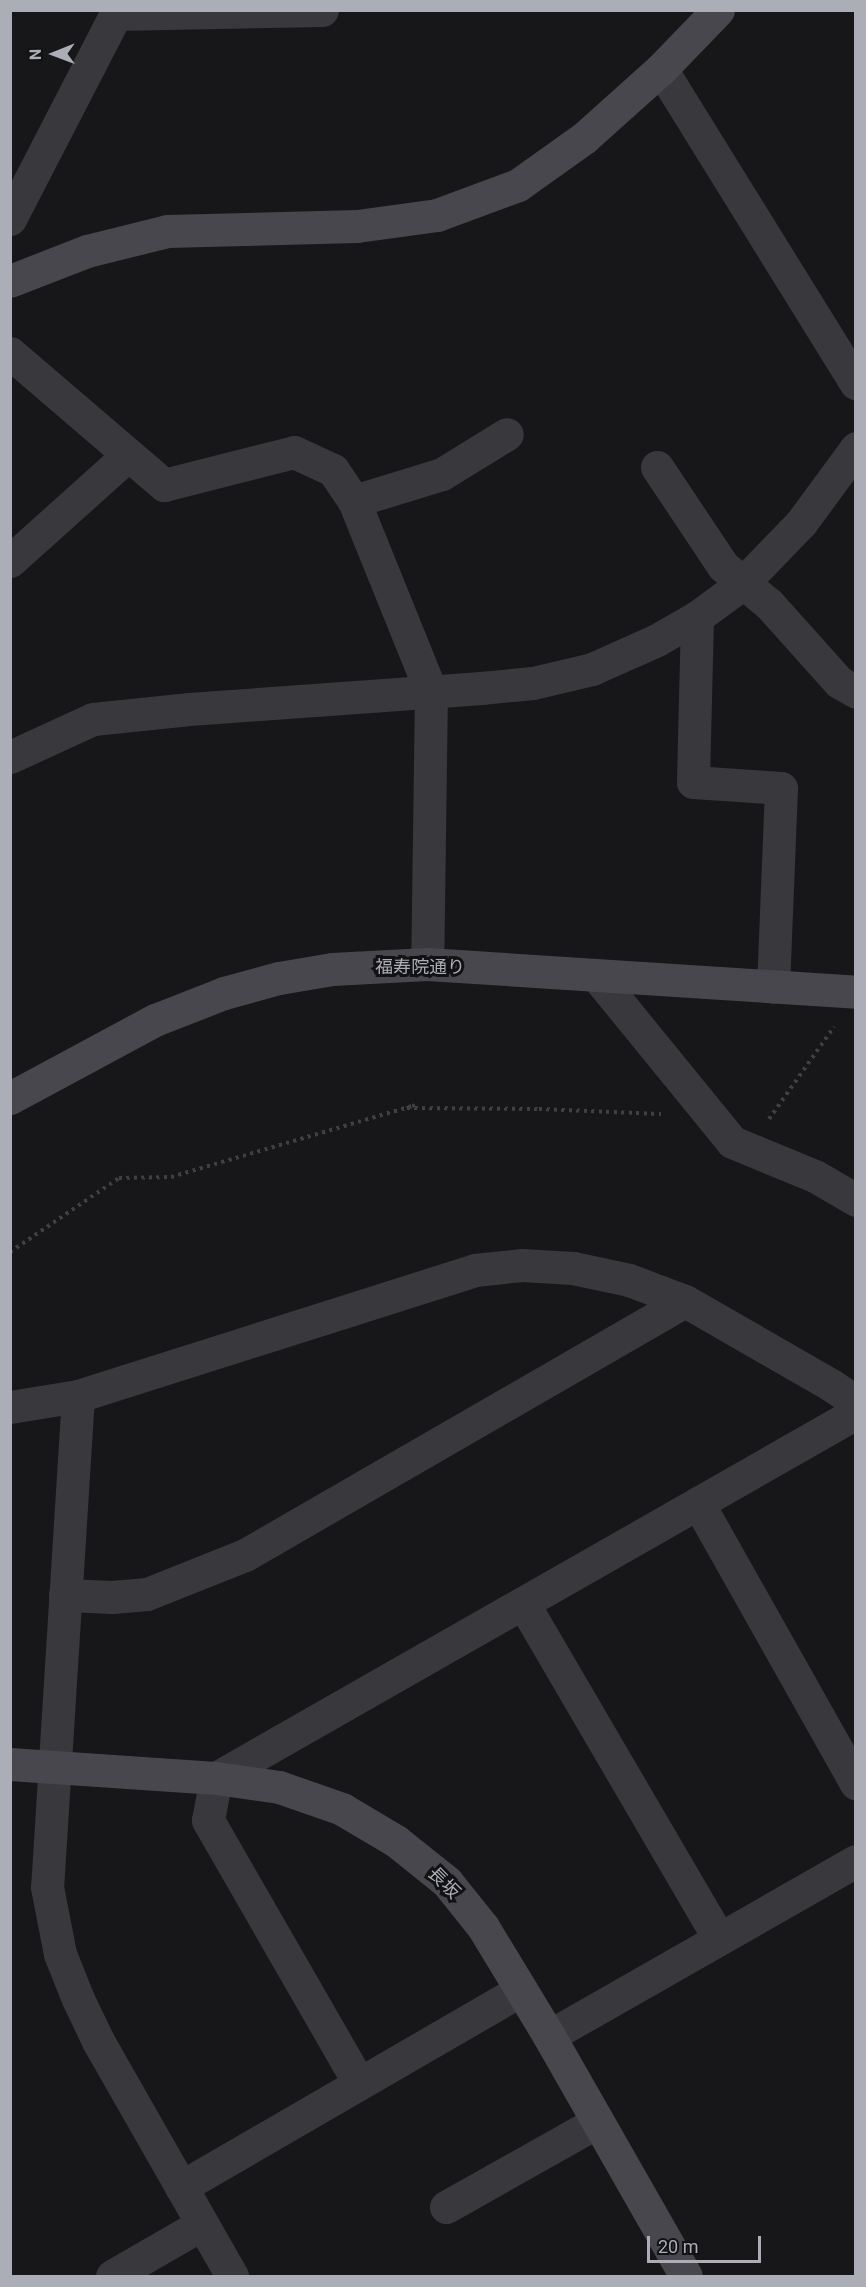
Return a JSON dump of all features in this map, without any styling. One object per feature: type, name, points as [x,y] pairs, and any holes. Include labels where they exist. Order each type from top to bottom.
[{"type":"street","points":[[10,219],[117,12],[322,10]]},
{"type":"street","points":[[10,281],[87,250],[167,231],[357,226],[437,215],[518,185],[584,138],[661,69],[718,10]]},
{"type":"street","points":[[661,69],[855,383]]},
{"type":"street","points":[[10,353],[164,484],[294,452],[333,470],[354,501],[431,692],[427,964]]},
{"type":"street","points":[[354,501],[442,474],[507,434]]},
{"type":"street","points":[[10,757],[93,719],[189,709],[431,692],[533,682],[592,669],[657,640],[697,617],[742,584],[801,523],[855,448]]},
{"type":"street","points":[[10,561],[128,455]]},
{"type":"street","points":[[657,467],[723,566],[768,604],[839,682],[855,692]]},
{"type":"street","points":[[697,617],[693,782],[781,788],[773,987]]},
{"type":"street","name":"福寿院通り","points":[[10,1098],[155,1020],[224,993],[279,978],[332,969],[427,964],[855,992]]},
{"type":"street","points":[[596,975],[732,1142],[815,1176],[855,1200]]},
{"type":"street","points":[[10,1407],[78,1396],[475,1270],[522,1265],[573,1268],[629,1280],[685,1301],[831,1385],[855,1402]]},
{"type":"street","points":[[65,1595],[112,1597],[147,1594],[245,1555],[685,1301]]},
{"type":"street","points":[[78,1396],[46,1887],[60,1954],[98,2041],[232,2277]]},
{"type":"street","points":[[359,2083],[208,1820],[216,1778],[855,1413]]},
{"type":"street","points":[[698,1503],[855,1783]]},
{"type":"street","points":[[523,1603],[719,1939]]},
{"type":"street","name":"長坂","points":[[10,1764],[216,1778],[279,1787],[342,1809],[396,1840],[447,1882],[483,1927],[549,2036],[686,2277]]},
{"type":"street","points":[[549,2036],[855,1861]]},
{"type":"street","points":[[181,2187],[521,1990]]},
{"type":"street","points":[[446,2207],[597,2122]]},
{"type":"street","points":[[112,2277],[202,2224]]},
{"type":"path","points":[[766,1122],[835,1026]]},
{"type":"path","points":[[10,1252],[119,1178],[171,1177],[416,1105],[407,1108],[539,1109],[711,1117]]}]
